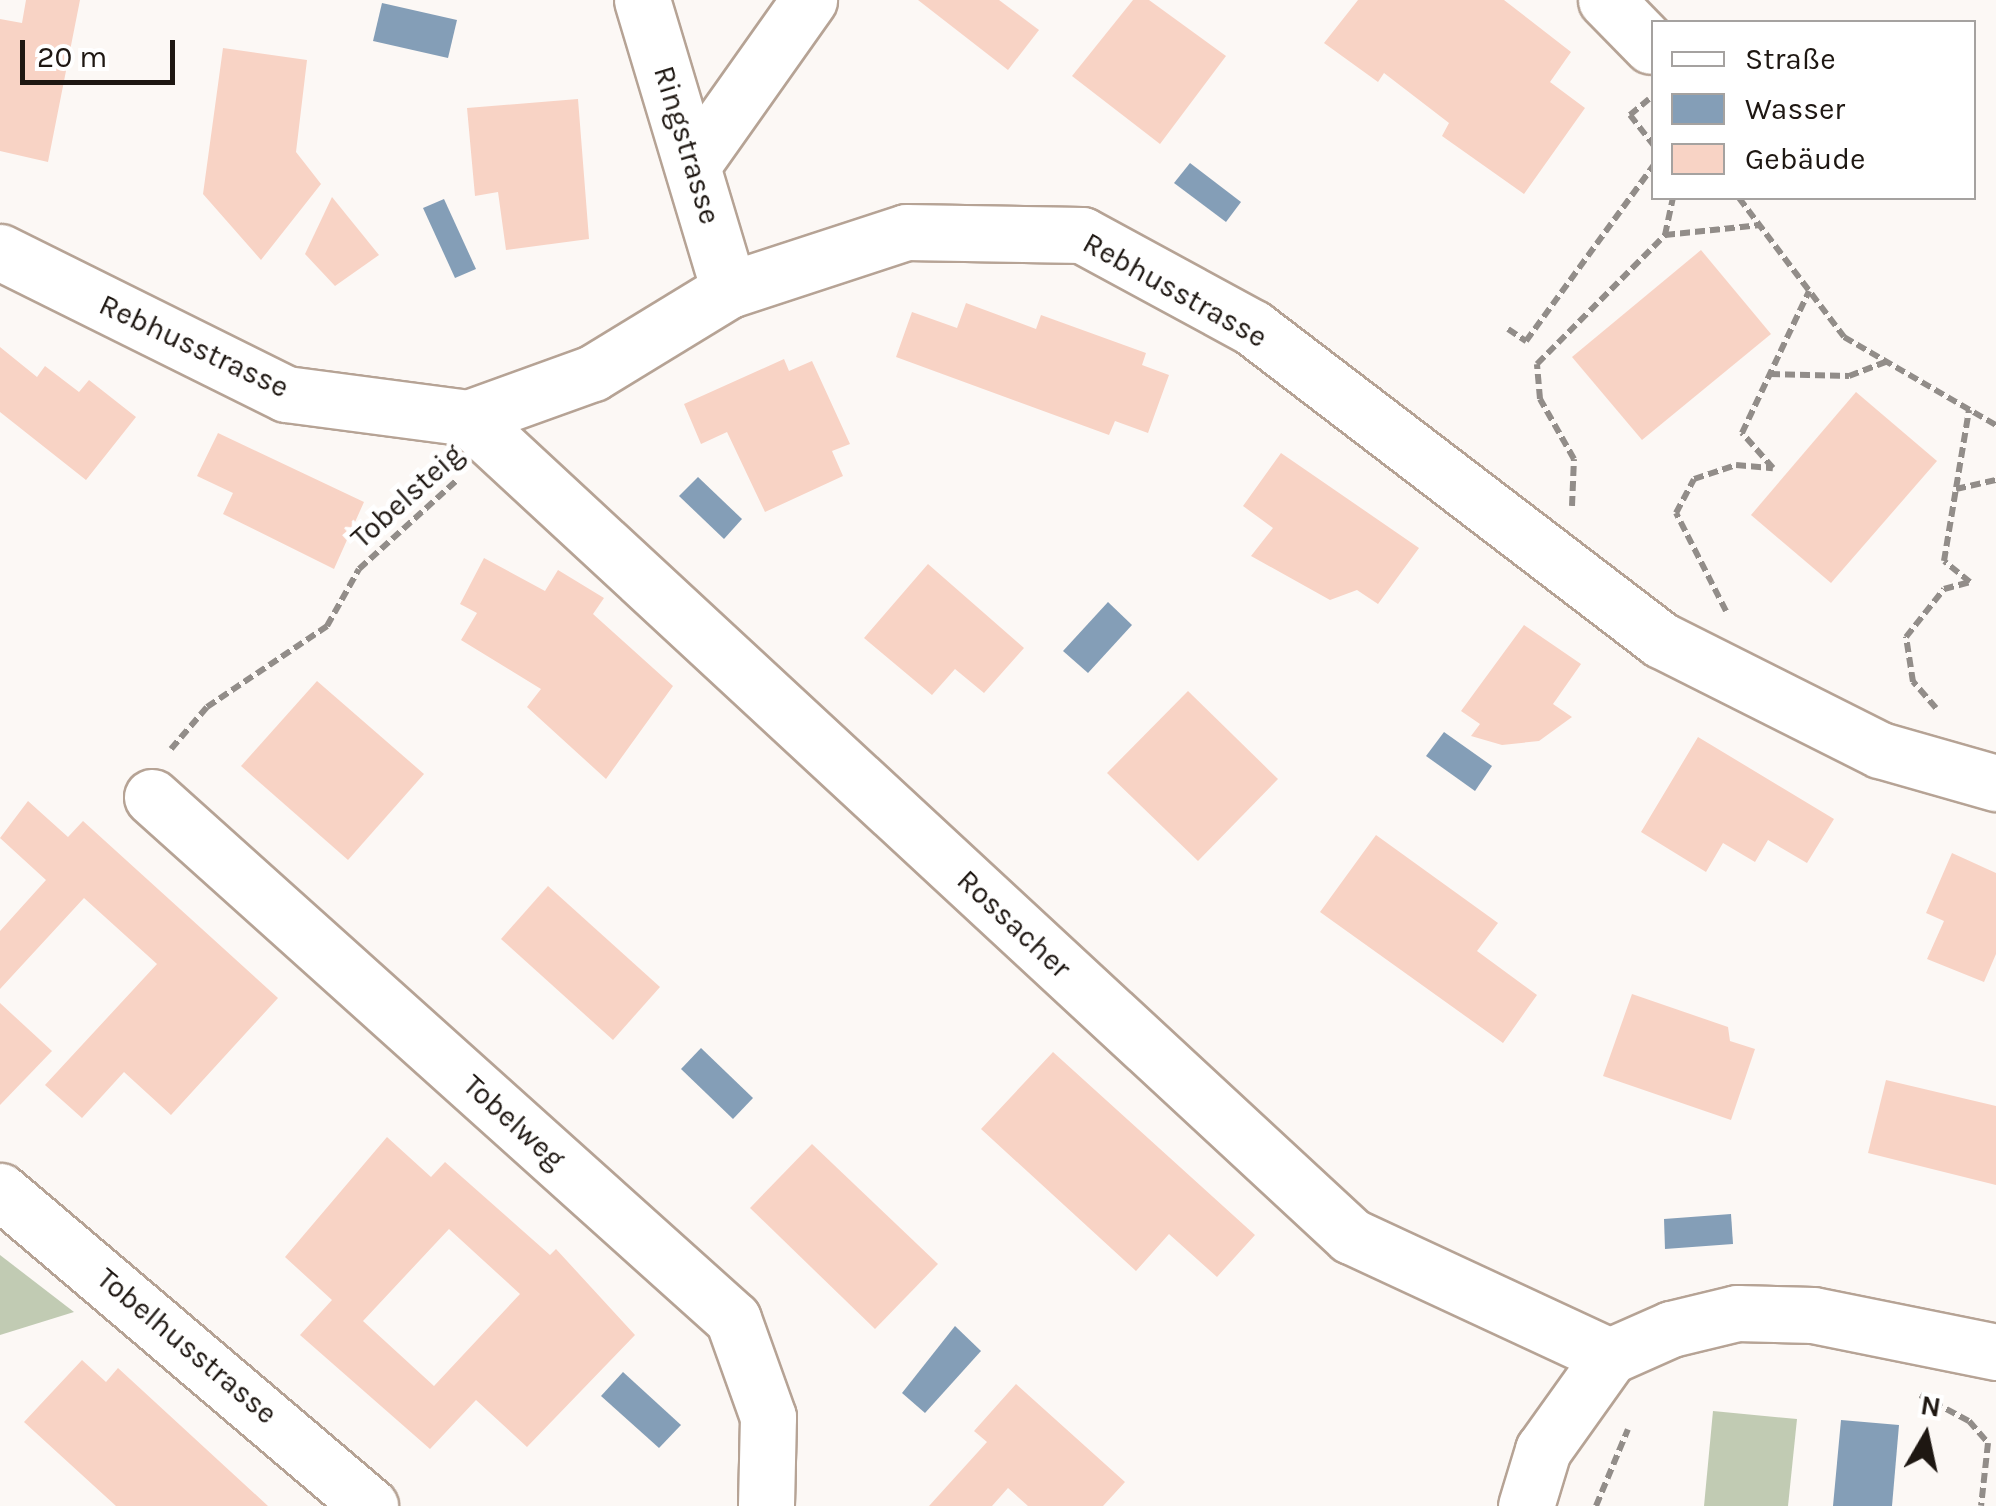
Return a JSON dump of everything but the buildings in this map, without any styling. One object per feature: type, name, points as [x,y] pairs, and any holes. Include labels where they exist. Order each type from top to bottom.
[{"type":"street","name":"Ringstrasse","points":[[642,0],[730,290]]},
{"type":"street","points":[[694,164],[809,0]]},
{"type":"street","points":[[1606,0],[1651,68]]},
{"type":"street","name":"Rebhusstrasse","points":[[0,252],[286,394],[482,431],[592,374],[730,290],[906,232],[1082,235],[1254,328],[1660,640],[1880,750],[1973,777]]},
{"type":"street","name":"Rossacher","points":[[482,431],[1351,1236],[1610,1356]]},
{"type":"street","name":"Tobelweg","points":[[152,797],[734,1319],[768,1417],[766,1506]]},
{"type":"street","name":"Tobelhusstrasse","points":[[0,1191],[370,1506]]},
{"type":"street","points":[[1526,1506],[1543,1450],[1610,1356],[1737,1313],[1812,1315],[1996,1352]]},
{"type":"path","points":[[1651,72],[1630,116],[1651,142]]},
{"type":"path","points":[[1508,329],[1526,341],[1651,169]]},
{"type":"path","points":[[1547,552],[1577,482],[1540,399],[1537,364],[1665,235],[1673,200]]},
{"type":"path","points":[[1741,200],[1844,337],[1996,425]]},
{"type":"path","points":[[1665,235],[1760,225]]},
{"type":"path","points":[[1714,667],[1730,622],[1676,513],[1694,479],[1736,466],[1773,468],[1742,432],[1810,291]]},
{"type":"path","points":[[1770,374],[1850,376],[1886,362]]},
{"type":"path","points":[[1970,410],[1944,560],[1970,582],[1944,589],[1919,613],[1904,659],[1958,734],[1973,777]]},
{"type":"path","name":"Tobelsteig","points":[[152,797],[171,750],[207,707],[327,626],[359,569],[482,431]]},
{"type":"path","points":[[1956,489],[1996,480]]},
{"type":"path","points":[[1904,1386],[1970,1420],[1988,1444],[1981,1506]]},
{"type":"path","points":[[1596,1506],[1633,1420]]},
{"type":"green space","points":[[0,1255],[74,1312],[0,1335]]},
{"type":"green space","points":[[1713,1411],[1797,1419],[1788,1506],[1704,1506]]},
{"type":"water","points":[[382,3],[457,20],[448,58],[373,41]]},
{"type":"water","points":[[1190,163],[1241,202],[1226,222],[1174,183]]},
{"type":"water","points":[[444,199],[476,269],[455,278],[423,208]]},
{"type":"water","points":[[698,477],[742,519],[724,539],[679,496]]},
{"type":"water","points":[[1108,602],[1132,625],[1088,673],[1063,651]]},
{"type":"water","points":[[1444,732],[1492,766],[1475,791],[1426,756]]},
{"type":"water","points":[[701,1048],[753,1098],[733,1119],[681,1069]]},
{"type":"water","points":[[1731,1214],[1733,1244],[1665,1249],[1664,1219]]},
{"type":"water","points":[[955,1326],[981,1351],[925,1413],[902,1393]]},
{"type":"water","points":[[623,1372],[681,1425],[659,1448],[601,1396]]},
{"type":"water","points":[[1841,1420],[1899,1425],[1892,1506],[1833,1506]]}]
